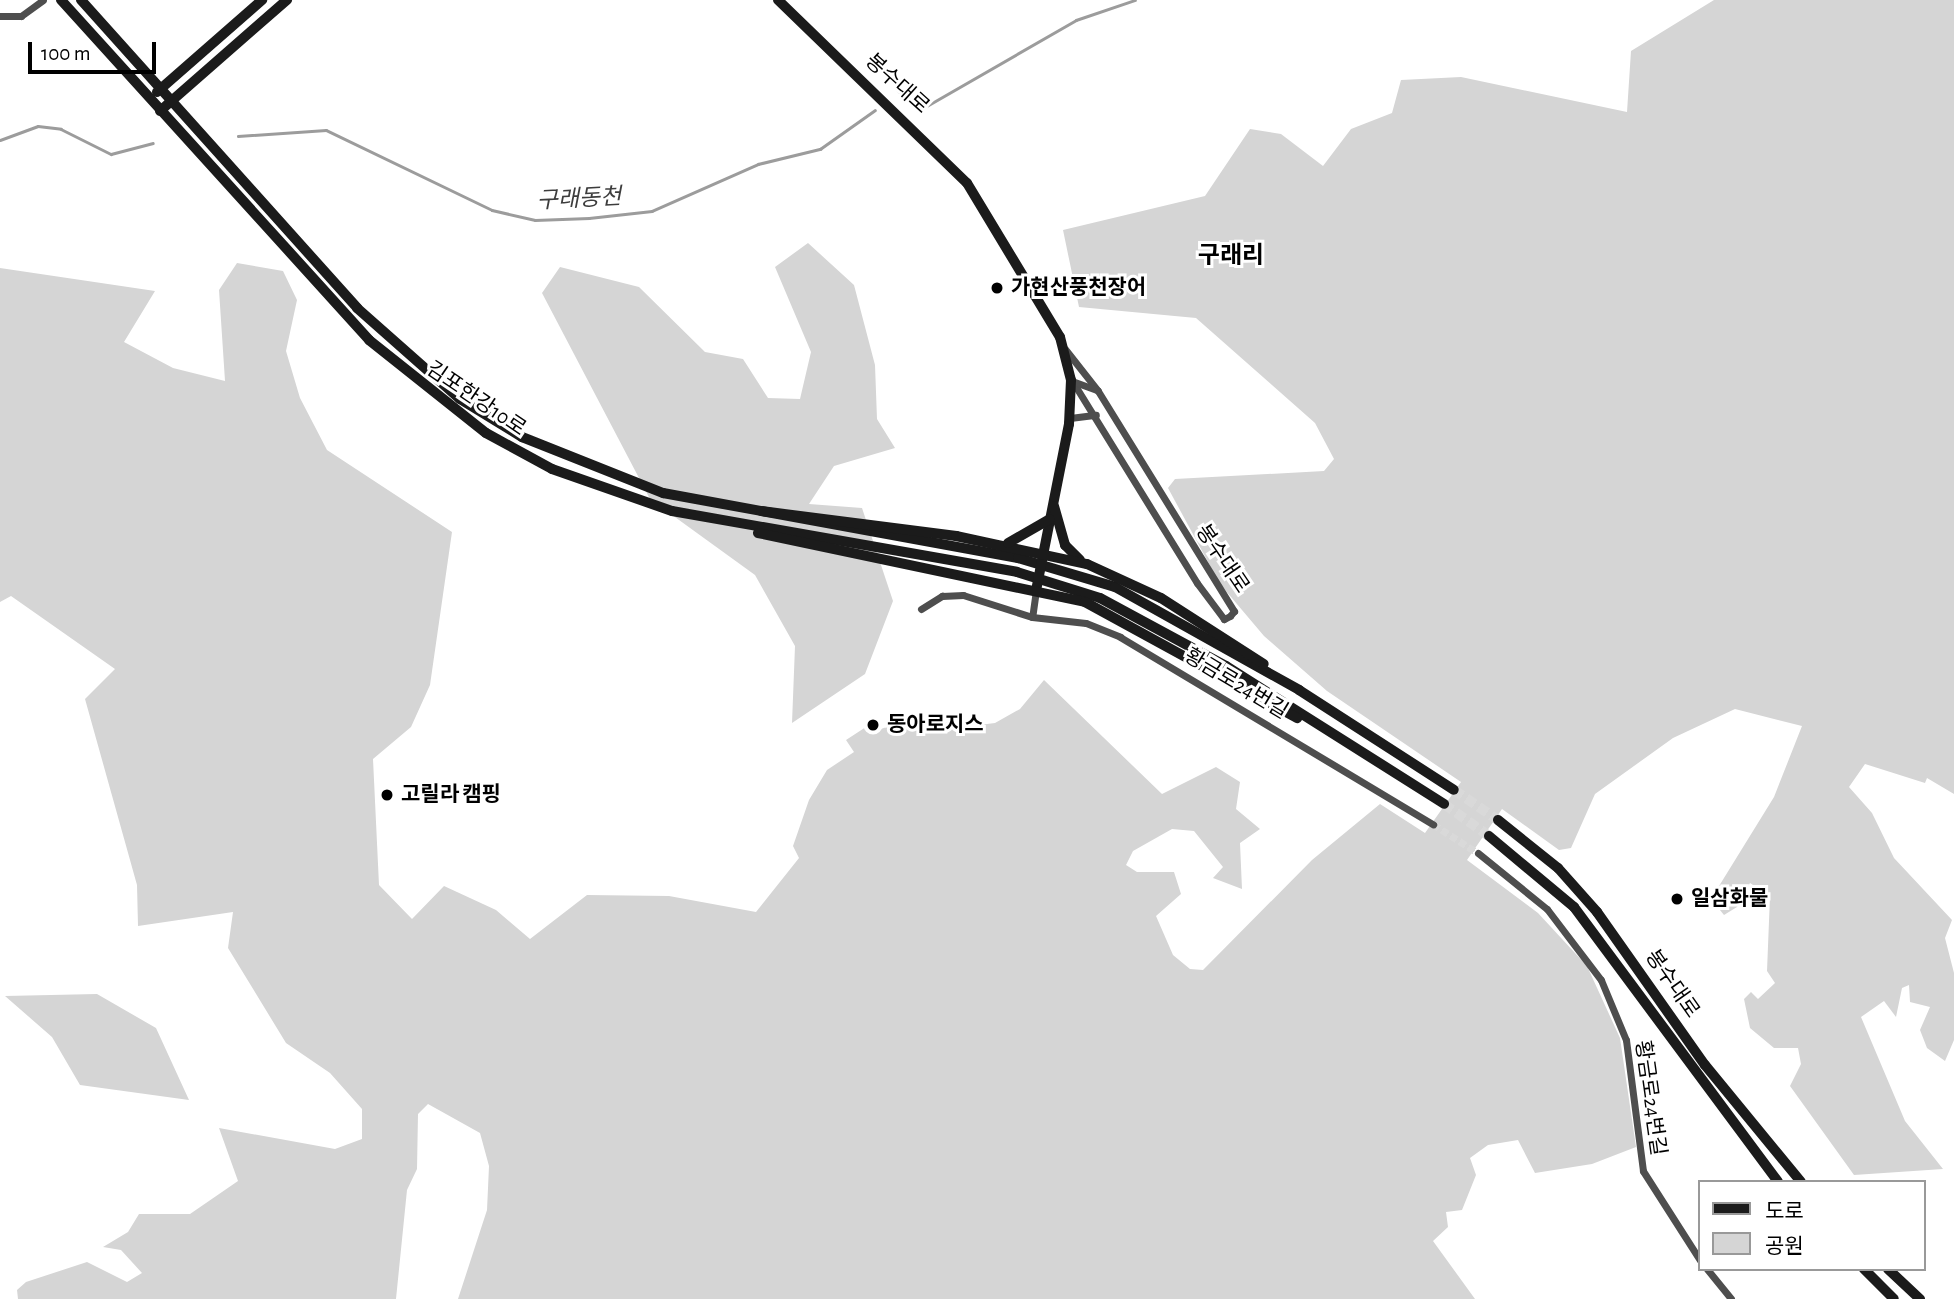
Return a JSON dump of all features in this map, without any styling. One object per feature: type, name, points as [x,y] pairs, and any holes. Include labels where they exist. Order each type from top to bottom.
[{"type":"street","points":[[0,16],[21,16],[43,0]]},
{"type":"street","name":"김포한강10로","points":[[61,0],[369,340],[439,402],[570,476],[672,511],[731,524],[1017,572],[1055,582],[1157,625],[1314,725]]},
{"type":"street","name":"김포한강10로","points":[[81,0],[357,308],[460,399],[585,467],[736,510],[1018,558],[1058,568],[1163,611],[1299,690]]},
{"type":"street","points":[[149,99],[262,0]]},
{"type":"street","points":[[160,111],[287,0]]},
{"type":"street","name":"봉수대로","points":[[778,0],[967,183],[1065,349],[1098,391],[1234,611],[1230,616],[1224,619],[1196,583],[1096,415],[1071,380]]},
{"type":"street","name":"봉수대로","points":[[1036,590],[1070,418],[1071,380],[1065,349]]},
{"type":"street","points":[[1071,380],[1098,391]]},
{"type":"street","points":[[1070,418],[1096,415]]},
{"type":"street","points":[[1053,501],[1065,545],[1087,564]]},
{"type":"street","points":[[736,510],[846,518],[1003,544],[1087,564],[1161,598],[1454,790]]},
{"type":"street","points":[[1003,544],[1050,519]]},
{"type":"street","points":[[731,524],[799,545],[1036,590],[1085,602],[1137,627],[1314,725],[1444,804]]},
{"type":"street","points":[[1032,617],[1036,590]]},
{"type":"street","name":"황금로24번길","points":[[921,609],[942,596],[963,595],[1032,617],[1086,623],[1120,637],[1433,824]]},
{"type":"street","name":"봉수대로","points":[[1498,820],[1558,868],[1597,912],[1705,1065],[1799,1180]]},
{"type":"street","name":"봉수대로","points":[[1489,836],[1574,907],[1778,1180]]},
{"type":"street","name":"황금로24번길","points":[[1478,853],[1547,909],[1601,980],[1626,1040],[1643,1171],[1699,1259]]},
{"type":"street","points":[[1709,1271],[1731,1299]]},
{"type":"street","points":[[1866,1271],[1894,1299]]},
{"type":"street","points":[[1890,1271],[1920,1299]]},
{"type":"green space","points":[[1714,0],[1954,0],[1954,794],[1927,778],[1925,783],[1865,764],[1849,787],[1872,813],[1894,858],[1952,920],[1945,938],[1954,973],[1954,1040],[1945,1061],[1927,1048],[1920,1030],[1930,1007],[1910,1002],[1909,985],[1902,988],[1896,1017],[1884,1001],[1861,1017],[1905,1121],[1943,1169],[1854,1175],[1790,1086],[1801,1064],[1798,1048],[1774,1048],[1750,1028],[1744,999],[1751,992],[1758,999],[1775,983],[1767,971],[1770,896],[1750,883],[1737,907],[1724,915],[1711,899],[1774,797],[1802,726],[1735,709],[1673,738],[1595,794],[1571,848],[1559,850],[1502,809],[1467,860],[1538,913],[1587,966],[1620,1038],[1636,1147],[1592,1164],[1535,1173],[1518,1140],[1488,1145],[1470,1158],[1476,1175],[1462,1210],[1446,1212],[1448,1227],[1433,1241],[1475,1299],[458,1299],[487,1210],[489,1166],[480,1133],[428,1104],[418,1114],[417,1169],[407,1190],[396,1299],[18,1299],[17,1290],[26,1282],[87,1262],[127,1282],[142,1273],[121,1250],[103,1247],[128,1232],[139,1214],[190,1214],[238,1181],[219,1128],[335,1149],[362,1139],[362,1109],[330,1073],[286,1043],[228,948],[233,912],[138,926],[137,885],[85,699],[115,669],[11,596],[0,602],[0,268],[155,291],[124,342],[173,368],[225,381],[219,290],[237,263],[283,271],[297,300],[286,351],[300,398],[327,450],[452,532],[430,685],[411,727],[373,759],[379,885],[412,919],[444,886],[496,910],[530,939],[587,895],[669,896],[756,912],[799,858],[793,846],[809,800],[827,770],[854,752],[846,740],[869,725],[875,731],[919,716],[924,725],[952,722],[955,728],[995,723],[1020,709],[1044,680],[1162,794],[1216,767],[1240,782],[1236,809],[1260,829],[1240,843],[1242,889],[1213,878],[1223,867],[1194,831],[1172,829],[1133,851],[1126,865],[1137,872],[1174,872],[1181,894],[1156,916],[1173,955],[1190,969],[1203,970],[1312,860],[1380,804],[1425,833],[1461,782],[1327,691],[1264,636],[1220,584],[1168,488],[1175,479],[1324,471],[1334,459],[1315,423],[1196,318],[1079,307],[1063,230],[1205,196],[1250,129],[1281,134],[1323,166],[1351,129],[1392,113],[1401,80],[1461,77],[1627,112],[1631,51]]},
{"type":"green space","points":[[808,243],[854,285],[875,365],[877,419],[895,448],[834,466],[809,504],[862,508],[893,601],[865,674],[792,723],[795,646],[755,575],[650,499],[542,293],[560,267],[639,287],[705,352],[743,359],[768,398],[800,399],[811,352],[775,267]]},
{"type":"green space","points":[[97,994],[156,1028],[189,1100],[80,1085],[52,1037],[5,996]]},
{"type":"waterway","name":"구래동천","points":[[898,90],[918,111],[1076,20],[1135,0]]},
{"type":"waterway","name":"구래동천","points":[[238,136],[326,130],[492,210],[535,220],[589,218],[652,211],[758,164],[820,149],[875,110]]},
{"type":"waterway","name":"구래동천","points":[[0,140],[38,126],[61,129],[111,154],[153,143]]},
{"type":"tunnel","points":[[1454,790],[1498,820]]},
{"type":"tunnel","points":[[1444,804],[1489,836]]},
{"type":"tunnel","points":[[1433,824],[1478,853]]},
{"type":"place","name":"가현산풍천장어","points":[[997,288]]},
{"type":"place","name":"동아로지스","points":[[873,725]]},
{"type":"place","name":"고릴라 캠핑","points":[[387,795]]},
{"type":"place","name":"일삼화물","points":[[1677,899]]},
{"type":"district","name":"구래리","points":[[1231,257]]}]
